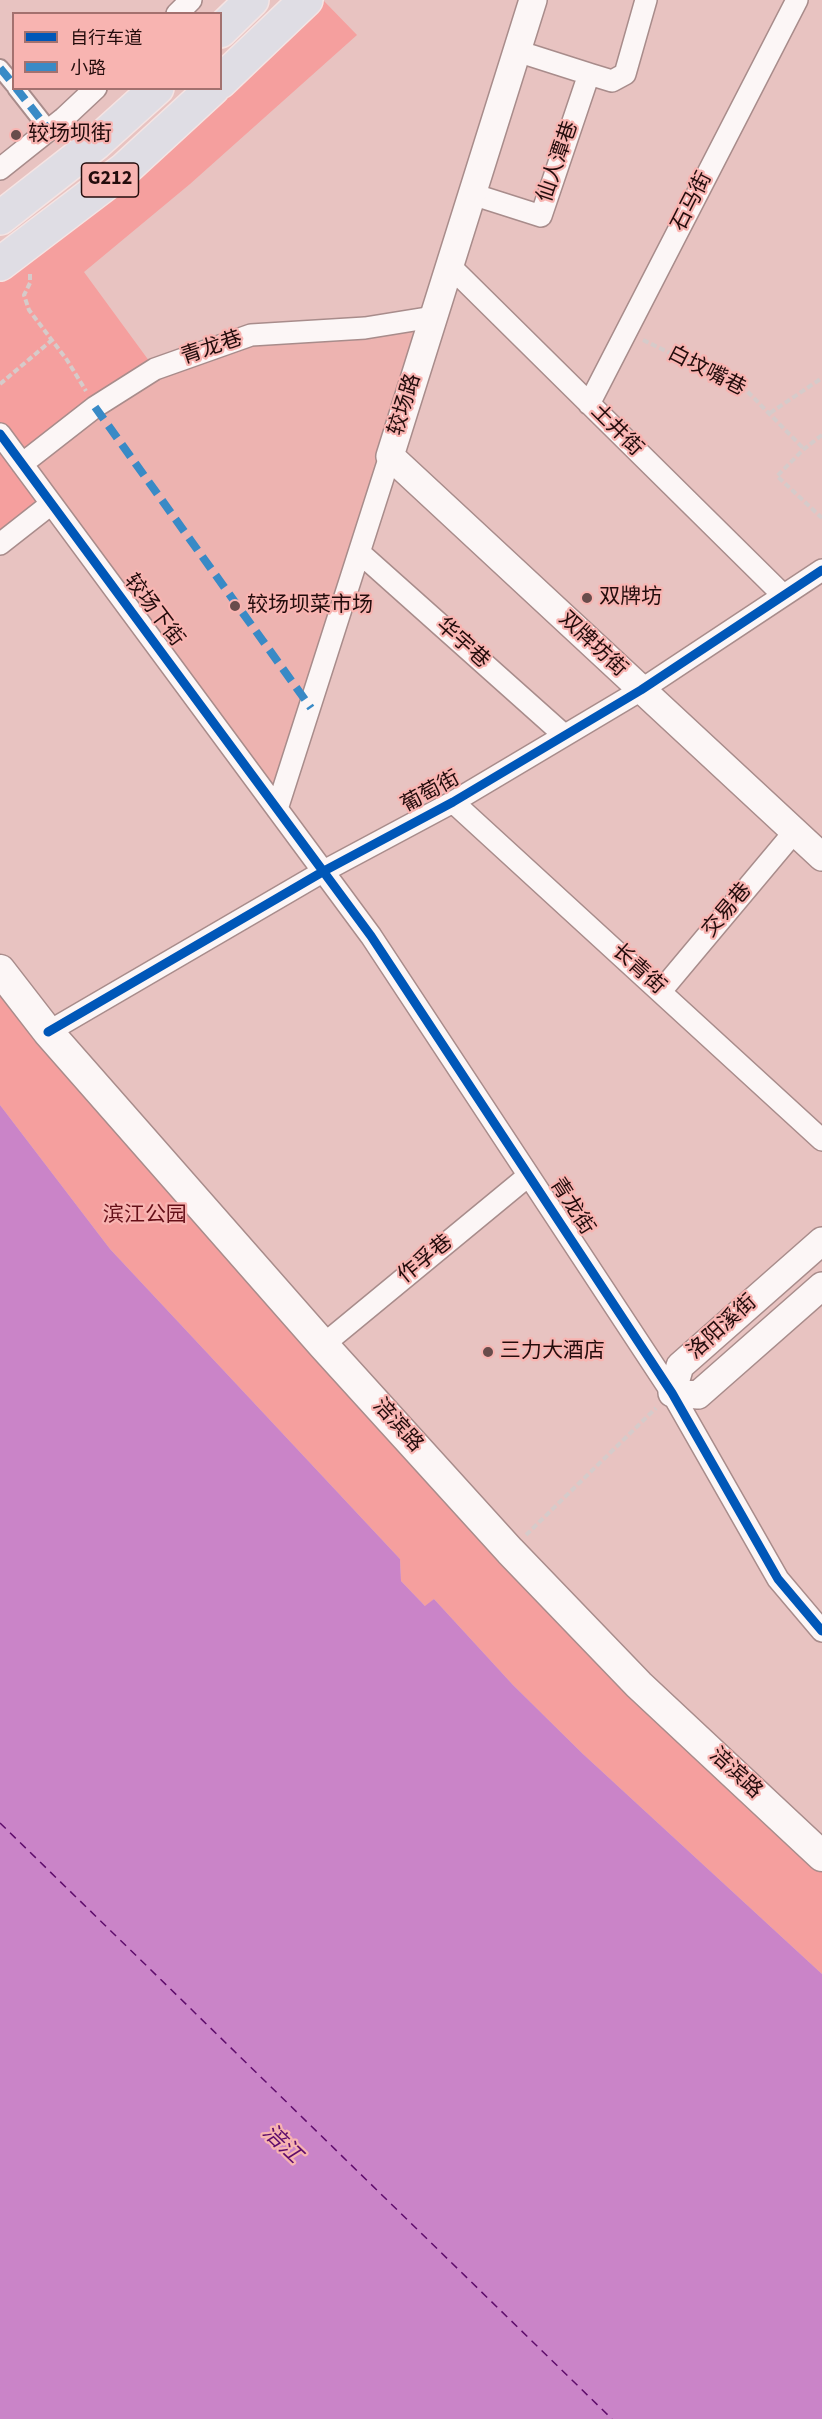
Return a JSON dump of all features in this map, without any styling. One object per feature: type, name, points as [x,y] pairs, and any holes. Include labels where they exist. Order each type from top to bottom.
[{"type":"highway","points":[[222,29],[252,0]]},
{"type":"highway","points":[[222,80],[306,0]]},
{"type":"highway","name":"G212","points":[[0,218],[96,143],[155,90]]},
{"type":"highway","name":"G212","points":[[15,268],[211,90]]},
{"type":"main road","name":"涪滨路","points":[[0,970],[48,1032],[323,1345],[510,1551],[639,1685],[822,1856]]},
{"type":"street","points":[[179,12],[191,0]]},
{"type":"street","name":"较场路","points":[[277,809],[360,553],[533,0]]},
{"type":"street","points":[[518,51],[612,81],[624,74],[646,0]]},
{"type":"street","name":"石马街","points":[[589,404],[797,0]]},
{"type":"street","points":[[0,68],[12,83]]},
{"type":"street","name":"仙人潭巷","points":[[472,194],[541,216],[589,74]]},
{"type":"street","points":[[17,90],[49,130]]},
{"type":"street","points":[[0,169],[94,90]]},
{"type":"street","name":"土井街","points":[[450,267],[783,595]]},
{"type":"street","name":"青龙巷","points":[[22,464],[95,407],[155,369],[251,335],[365,328],[433,317]]},
{"type":"street","name":"较场下街","points":[[0,434],[277,809]]},
{"type":"street","name":"双牌坊街","points":[[390,456],[822,857]]},
{"type":"street","points":[[0,544],[51,504]]},
{"type":"street","name":"华宇巷","points":[[360,553],[564,735]]},
{"type":"street","name":"葡萄街","points":[[48,1032],[324,871],[453,802],[641,690],[822,570]]},
{"type":"street","name":"长青街","points":[[453,802],[822,1140]]},
{"type":"street","name":"青龙街","points":[[277,809],[371,936],[672,1393],[778,1579],[822,1631]]},
{"type":"street","name":"交易巷","points":[[661,991],[795,831]]},
{"type":"street","name":"作孚巷","points":[[323,1345],[528,1176]]},
{"type":"street","name":"洛阳溪街","points":[[822,1241],[680,1366],[672,1393],[698,1395],[822,1286]]},
{"type":"path","points":[[15,268],[30,284],[24,295],[29,310],[68,360],[95,407]]},
{"type":"path","points":[[0,384],[52,340]]},
{"type":"path","points":[[770,414],[822,378]]},
{"type":"path","points":[[822,435],[804,448],[777,476],[822,519]]},
{"type":"path","points":[[510,1551],[672,1393]]},
{"type":"shaded area","name":"较场坝菜市场","points":[[433,317],[277,809],[22,464],[95,407],[251,335]]},
{"type":"green space","points":[[306,0],[323,0],[357,35],[190,184],[84,272],[155,369],[22,463],[51,504],[0,544],[0,264],[202,90],[222,90],[222,72]]},
{"type":"green space","name":"滨江公园","points":[[0,970],[323,1345],[822,1856],[822,1974],[583,1754],[513,1685],[434,1599],[426,1607],[401,1581],[400,1559],[110,1249],[0,1105]]},
{"type":"water","name":"涪江","points":[[0,1105],[110,1249],[400,1559],[401,1581],[425,1606],[434,1599],[513,1685],[583,1754],[822,1974],[822,2419],[0,2419]]},
{"type":"ferry route","points":[[0,1823],[612,2419]]},
{"type":"marked path","points":[[0,68],[12,83]]},
{"type":"marked path","points":[[18,90],[49,130]]},
{"type":"marked path","points":[[95,407],[311,708]]},
{"type":"cycle path","points":[[0,434],[371,936],[672,1393],[778,1579],[822,1631]]},
{"type":"cycle path","points":[[48,1032],[324,871],[453,802],[641,690],[822,570]]},
{"type":"place","name":"较场坝街","points":[[16,135]]},
{"type":"place","name":"双牌坊","points":[[587,598]]},
{"type":"place","name":"较场坝菜市场","points":[[235,606]]},
{"type":"place","name":"三力大酒店","points":[[488,1352]]}]
